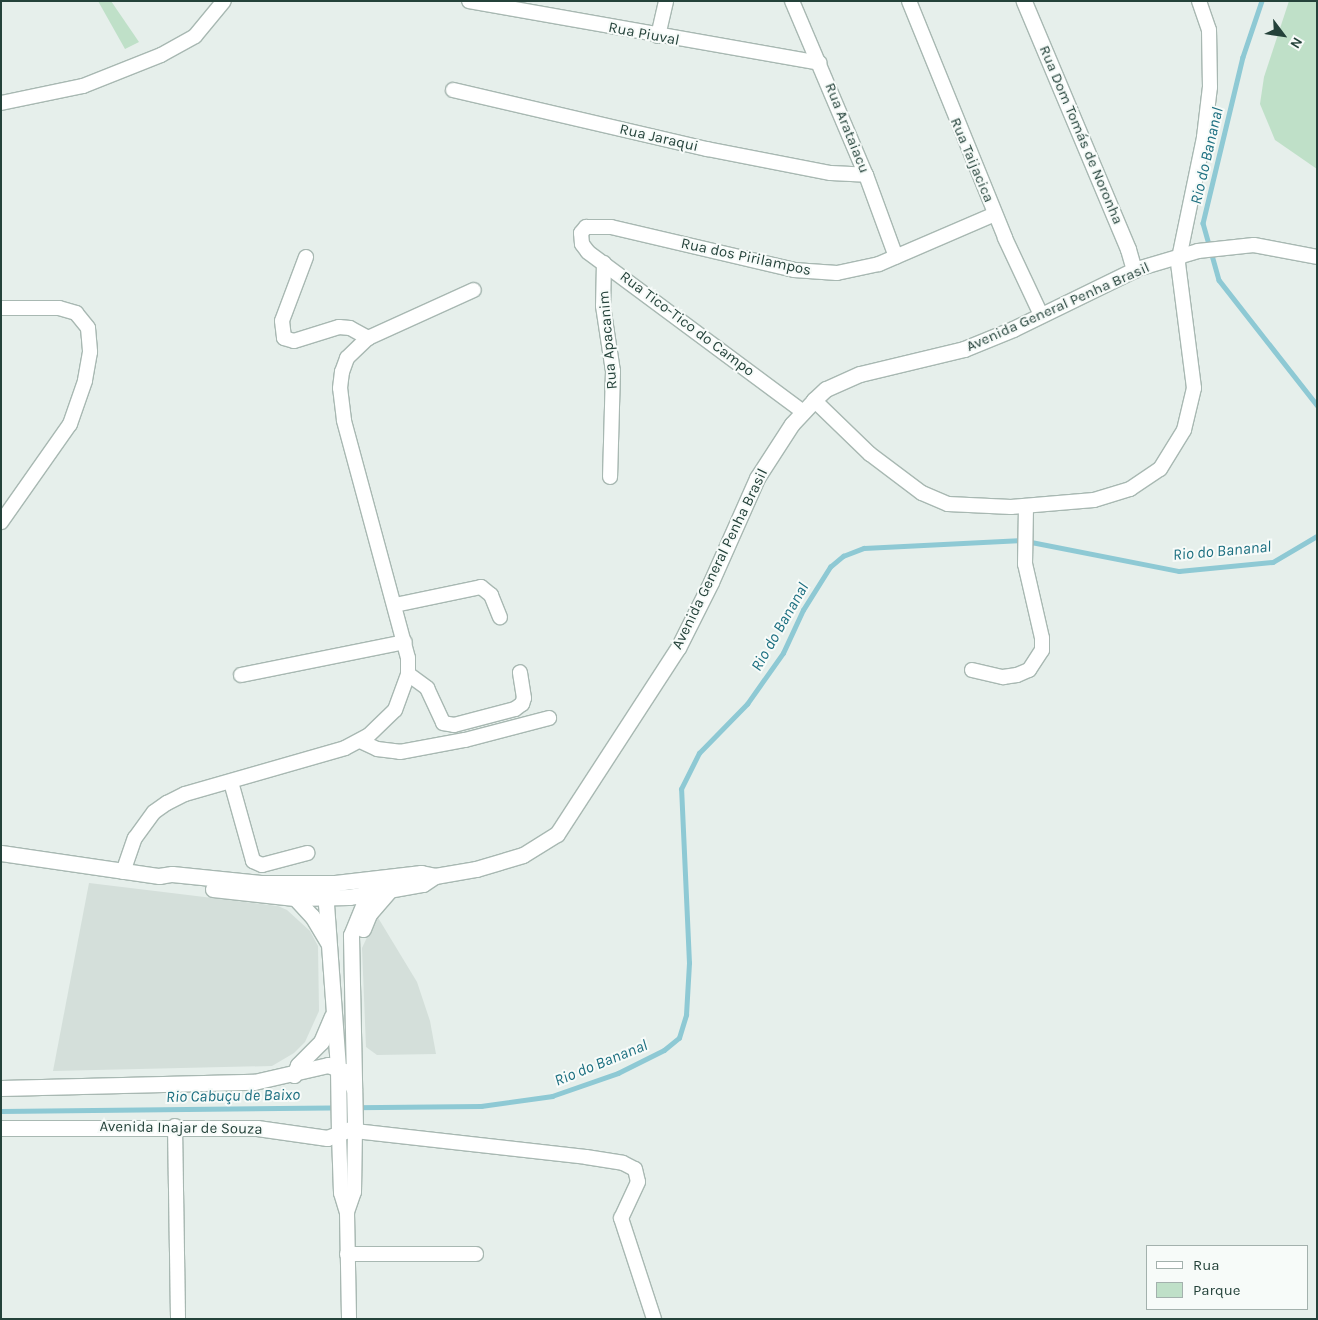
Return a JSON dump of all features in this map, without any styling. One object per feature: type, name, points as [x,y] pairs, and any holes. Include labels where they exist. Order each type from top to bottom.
[{"type":"main road","name":"Rua Dom Tomás de Noronha","points":[[1024,1],[1128,248],[1134,270]]},
{"type":"main road","name":"Avenida General Penha Brasil","points":[[1,853],[159,876],[172,874],[261,883],[335,883],[389,891],[423,884],[436,876],[505,861],[557,834],[678,648],[757,478],[802,411],[826,389],[860,374],[964,349],[1041,315],[1134,270]]},
{"type":"main road","name":"Avenida General Penha Brasil","points":[[159,876],[170,883],[296,898],[328,898],[421,873],[436,876]]},
{"type":"main road","points":[[335,883],[328,898],[326,913],[331,950],[338,1069],[338,1129]]},
{"type":"main road","points":[[355,1127],[351,935],[366,888]]},
{"type":"main road","points":[[352,953],[369,914],[389,891]]},
{"type":"main road","points":[[296,898],[312,916],[331,950]]},
{"type":"main road","points":[[294,1075],[298,1065],[321,1042],[334,1005]]},
{"type":"main road","points":[[1,1088],[210,1085],[254,1082],[294,1075],[328,1065],[347,1075],[354,1093]]},
{"type":"main road","name":"Avenida Inajar de Souza","points":[[1,1128],[175,1126],[257,1128],[327,1138],[338,1129],[355,1127]]},
{"type":"street","points":[[1,103],[82,86],[161,55],[195,36],[224,1]]},
{"type":"street","name":"Rua Piuval","points":[[469,1],[539,8],[658,36],[820,64]]},
{"type":"street","points":[[658,36],[666,1]]},
{"type":"street","name":"Rua Arataiacu","points":[[792,1],[866,175],[896,258]]},
{"type":"street","name":"Rua Taijacica","points":[[908,1],[995,214],[1041,315]]},
{"type":"street","points":[[814,400],[856,443],[928,497],[963,506],[1026,506],[1094,500],[1130,489],[1160,469],[1172,452],[1191,409],[1194,388],[1178,257],[1207,115],[1212,68],[1207,20],[1199,1]]},
{"type":"street","name":"Rua Jaraqui","points":[[453,90],[707,149],[831,173],[866,175]]},
{"type":"street","name":"Rua dos Pirilampos","points":[[581,232],[586,226],[595,224],[720,254],[821,273],[851,272],[896,258],[995,214]]},
{"type":"street","name":"Rua Tico-Tico do Campo","points":[[581,232],[582,244],[588,252],[802,411]]},
{"type":"street","name":"Avenida General Penha Brasil","points":[[1134,270],[1198,251],[1237,247],[1271,247],[1317,257]]},
{"type":"street","points":[[306,257],[282,321],[284,338],[294,341],[339,327],[350,328],[368,338]]},
{"type":"street","name":"Rua Apacanim","points":[[604,263],[603,306],[613,371],[610,477]]},
{"type":"street","points":[[123,872],[135,838],[154,812],[185,794],[231,782],[360,742],[395,710],[408,674],[405,642],[341,403],[340,388],[347,358],[368,338],[474,290]]},
{"type":"street","points":[[1,308],[59,308],[76,313],[88,328],[90,352],[85,381],[70,424],[1,522]]},
{"type":"street","points":[[972,670],[1003,677],[1029,670],[1038,660],[1042,638],[1025,564],[1026,506]]},
{"type":"street","points":[[395,605],[482,587],[490,595],[500,617]]},
{"type":"street","points":[[241,674],[405,642]]},
{"type":"street","points":[[408,674],[427,688],[443,723],[454,726],[514,709],[522,704],[524,698],[520,672]]},
{"type":"street","points":[[360,742],[382,750],[400,752],[465,740],[549,718]]},
{"type":"street","points":[[231,782],[253,861],[262,865],[307,853]]},
{"type":"street","points":[[175,1126],[178,1319]]},
{"type":"street","points":[[346,1213],[354,1192],[355,1127],[623,1163],[635,1170],[638,1182],[621,1218],[654,1319]]},
{"type":"street","points":[[338,1129],[341,1193],[346,1213],[349,1319]]},
{"type":"street","points":[[348,1254],[476,1254]]},
{"type":"shaded area","points":[[89,883],[278,906],[287,910],[310,931],[318,946],[319,1011],[305,1042],[294,1053],[272,1066],[53,1071]]},
{"type":"shaded area","points":[[377,916],[417,982],[430,1021],[436,1054],[377,1055],[366,1047],[362,948]]},
{"type":"green space","points":[[98,1],[111,1],[139,42],[125,49]]},
{"type":"green space","points":[[1289,1],[1317,1],[1317,169],[1275,140],[1260,104],[1264,77]]},
{"type":"waterway","name":"Rio do Bananal","points":[[1262,1],[1243,57],[1203,223],[1219,280],[1317,405]]},
{"type":"waterway","name":"Rio do Bananal","points":[[1,1111],[481,1106],[552,1096],[618,1073],[664,1050],[679,1038],[686,1015],[689,963],[681,789],[699,753],[747,704],[783,653],[803,610],[830,567],[843,556],[864,548],[1021,540],[1179,571],[1273,562],[1317,536]]},
{"type":"water label","name":"Rio Cabuçu de Baixo","points":[[233,1096]]}]
